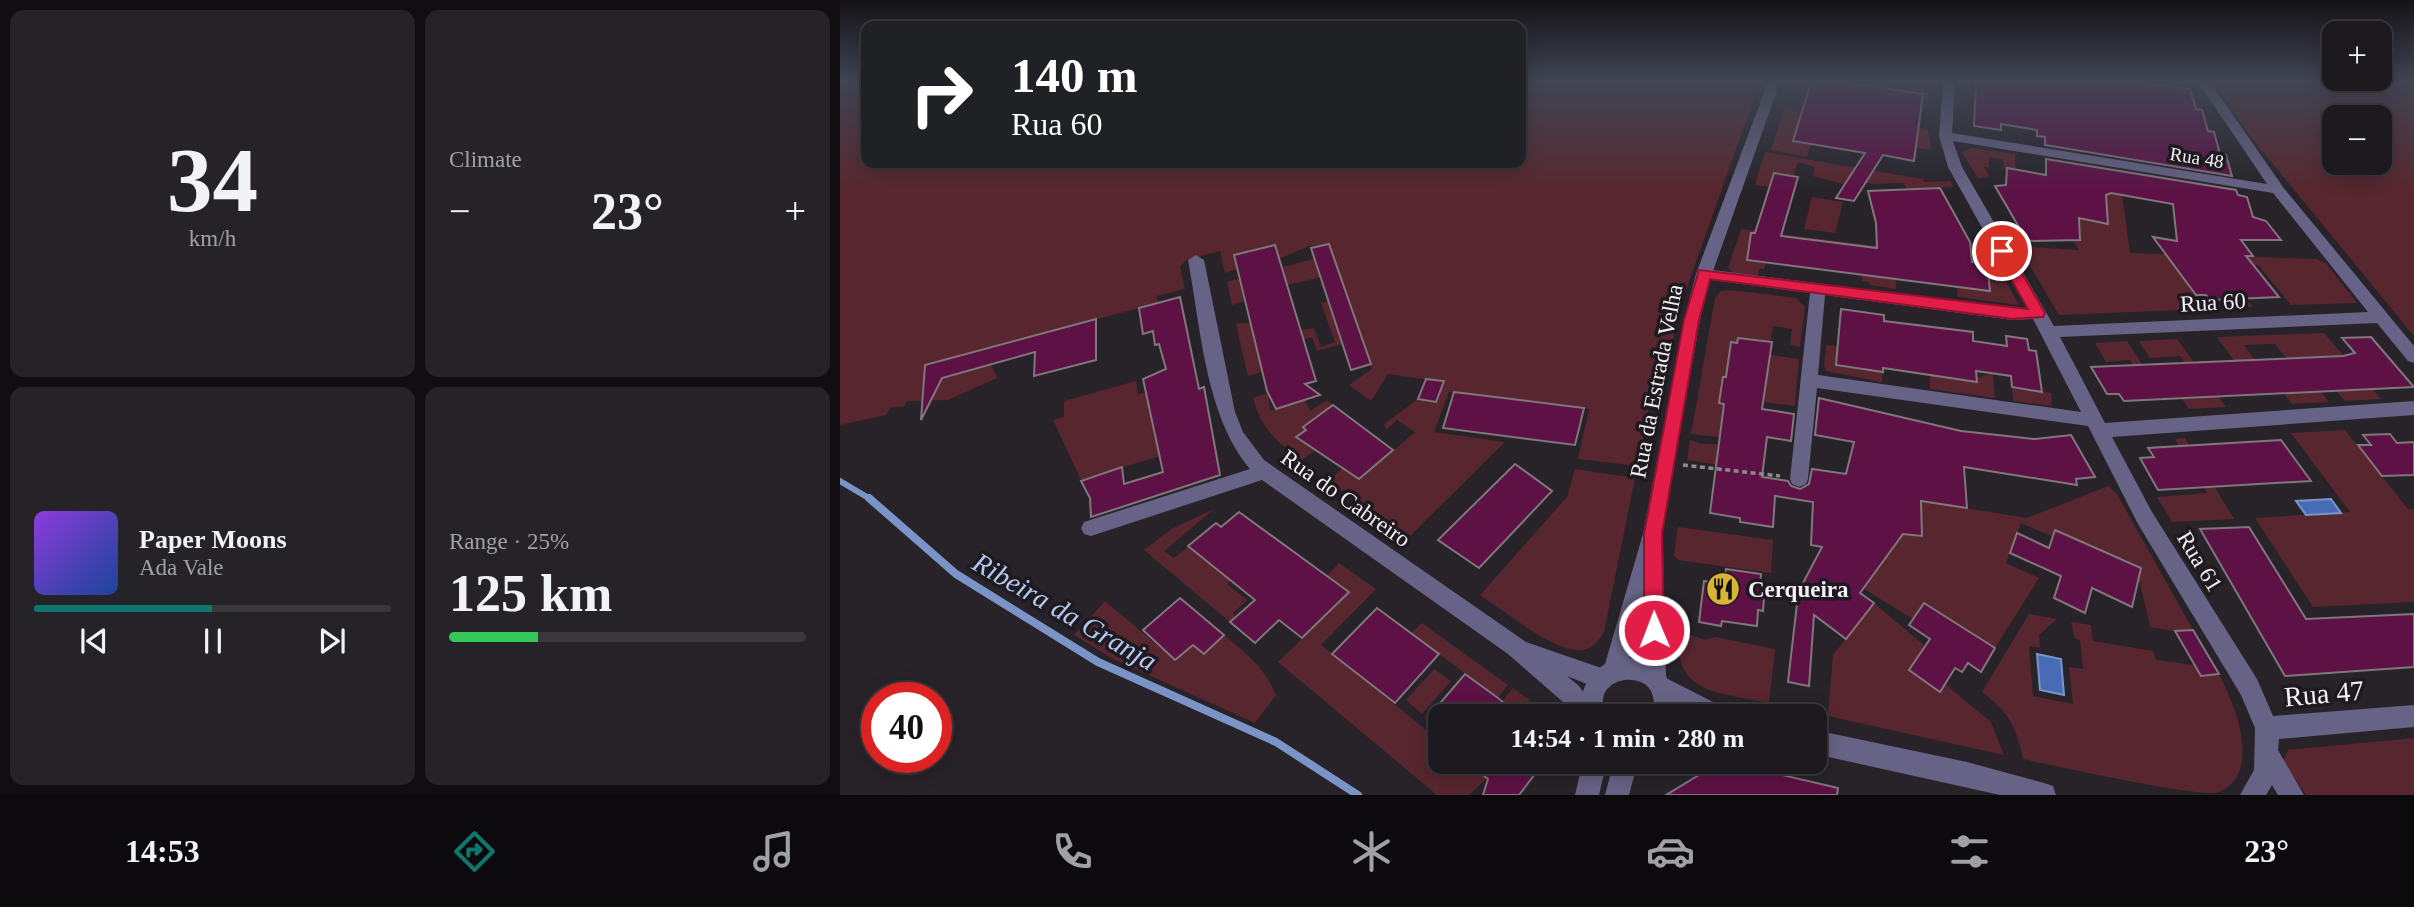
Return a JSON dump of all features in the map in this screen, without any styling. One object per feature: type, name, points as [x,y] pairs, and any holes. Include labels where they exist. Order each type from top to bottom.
[{"type":"street","name":"Rua da Estrada Velha","points":[[1591,704],[1591,698],[1608,675],[1653,534],[1692,320],[1704,274],[1760,119]]},
{"type":"street","points":[[1945,136],[1947,119]]},
{"type":"street","points":[[2229,119],[2278,190],[2414,357]]},
{"type":"street","name":"Rua 48","points":[[1945,136],[2278,190]]},
{"type":"street","name":"Rua 61","points":[[1945,136],[1955,167],[2049,332],[2145,518],[2249,687],[2267,728]]},
{"type":"street","name":"Rua do Cabreiro","points":[[1196,260],[1233,434],[1264,472],[1516,647]]},
{"type":"street","points":[[1704,274],[2013,314],[2038,313]]},
{"type":"street","points":[[1799,479],[1818,289]]},
{"type":"street","name":"Rua 60","points":[[2049,332],[2380,317]]},
{"type":"street","points":[[1808,380],[2073,419],[2096,425],[2414,408]]},
{"type":"street","points":[[1091,528],[1264,472]]},
{"type":"street","name":"Rua da Estrada Velha","points":[[1653,534],[1659,682],[1666,695],[1666,704]]},
{"type":"street","points":[[1516,647],[1608,675],[1635,668],[1697,704]]},
{"type":"street","points":[[1516,647],[1580,704]]},
{"type":"street","name":"Rua 47","points":[[2266,774],[2267,728],[2414,716]]},
{"type":"street","points":[[1827,745],[1967,774],[2044,795]]},
{"type":"street","points":[[1587,795],[1592,774]]},
{"type":"street","points":[[1617,795],[1623,774]]},
{"type":"street","points":[[2252,795],[2266,774],[2292,795]]},
{"type":"path","points":[[1666,463],[1799,479]]},
{"type":"shaded area","points":[[840,119],[861,119],[861,168],[1526,168],[1526,119],[1747,119],[1681,304],[1658,406],[1649,406],[1638,466],[1578,459],[1589,409],[1449,392],[1434,432],[1505,442],[1410,536],[1368,507],[1361,513],[1352,507],[1357,501],[1328,481],[1343,468],[1360,479],[1415,432],[1397,420],[1387,429],[1383,425],[1418,399],[1436,401],[1443,382],[1388,374],[1371,401],[1349,385],[1372,369],[1354,316],[1335,322],[1342,344],[1317,351],[1312,337],[1258,353],[1262,372],[1248,376],[1236,324],[1256,323],[1304,330],[1314,328],[1321,347],[1335,342],[1321,303],[1347,296],[1339,273],[1287,285],[1284,275],[1241,286],[1244,301],[1232,305],[1227,282],[1332,254],[1329,244],[1309,246],[1279,259],[1275,245],[1235,255],[1237,269],[1225,273],[1220,251],[1187,260],[1180,266],[1185,289],[1157,296],[1158,303],[925,365],[924,383],[991,364],[997,378],[948,400],[907,401],[905,406],[890,408],[886,415],[840,425]]},
{"type":"shaded area","points":[[1781,119],[1864,119],[1928,129],[1931,150],[1916,148],[1917,139],[1811,144],[1807,157],[1771,150]]},
{"type":"shaded area","points":[[2239,119],[2322,119],[2322,175],[2392,175],[2392,119],[2414,119],[2414,336]]},
{"type":"shaded area","points":[[1971,148],[2015,154],[2016,176],[2009,176],[2003,159],[1989,157],[1989,167],[1984,167],[1990,177],[1978,178],[1962,152]]},
{"type":"shaded area","points":[[1765,152],[1923,179],[1924,182],[1950,181],[1954,187],[1907,189],[1903,183],[1872,184],[1851,178],[1850,186],[1813,176],[1815,167],[1798,162],[1793,176],[1774,173],[1769,187],[1755,185]]},
{"type":"shaded area","points":[[2092,166],[2119,171],[2130,253],[2165,254],[2206,309],[2059,315],[2018,246],[2079,250],[2061,222],[2076,214],[2082,219],[2108,223],[2108,215],[2078,210],[2091,192],[2111,195],[2109,175],[2092,172]]},
{"type":"shaded area","points":[[1812,197],[1843,202],[1835,233],[1804,229]]},
{"type":"shaded area","points":[[1741,229],[1875,246],[1877,243],[1895,245],[1896,289],[1862,281],[1862,275],[1881,277],[1881,249],[1752,233],[1747,260],[1766,263],[1764,269],[1759,269],[1758,277],[1733,273],[1728,268]]},
{"type":"shaded area","points":[[1964,242],[1984,242],[2019,305],[1958,297],[1957,287],[1990,291],[1987,263],[1972,261],[1972,257],[1965,256]]},
{"type":"shaded area","points":[[2197,255],[2317,259],[2326,263],[2357,303],[2291,305],[2258,265],[2222,266],[2253,307],[2239,308]]},
{"type":"shaded area","points":[[1721,291],[1796,298],[1805,307],[1800,347],[1790,345],[1792,329],[1773,326],[1770,342],[1738,338],[1737,343],[1731,342],[1729,358],[1770,364],[1771,355],[1799,359],[1795,406],[1763,402],[1765,383],[1723,377],[1719,403],[1743,407],[1757,432],[1721,427],[1719,437],[1691,434],[1715,298]]},
{"type":"shaded area","points":[[2324,333],[2381,399],[2345,401],[2336,391],[2355,390],[2328,356],[2295,357],[2329,402],[2292,404],[2283,393],[2311,391],[2275,344],[2244,345],[2255,360],[2249,381],[2217,337]]},
{"type":"shaded area","points":[[2177,339],[2226,407],[2189,409],[2182,399],[2208,397],[2180,356],[2150,358],[2139,341]]},
{"type":"shaded area","points":[[2127,341],[2150,377],[2141,377],[2130,360],[2106,362],[2095,343]]},
{"type":"shaded area","points":[[1826,345],[1838,346],[1836,365],[1883,372],[1882,382],[1826,371]]},
{"type":"shaded area","points":[[1930,364],[1950,375],[1950,379],[1976,382],[1976,378],[1993,373],[1995,398],[1930,389]]},
{"type":"shaded area","points":[[1136,381],[1138,394],[1145,393],[1154,432],[1174,425],[1172,417],[1208,406],[1210,416],[1187,424],[1157,445],[1160,456],[1081,480],[1053,420],[1064,417],[1064,401]]},
{"type":"shaded area","points":[[2012,387],[2051,393],[2052,406],[2013,401]]},
{"type":"shaded area","points":[[1268,393],[1270,411],[1305,400],[1310,411],[1327,400],[1334,406],[1318,420],[1315,418],[1304,427],[1306,430],[1297,437],[1314,451],[1301,461],[1277,440],[1261,418],[1253,398]]},
{"type":"shaded area","points":[[2345,430],[2408,509],[2414,509],[2414,602],[2313,607],[2255,518],[2350,512],[2291,433]]},
{"type":"shaded area","points":[[2185,438],[2234,519],[2172,522],[2157,497],[2207,493],[2175,439]]},
{"type":"shaded area","points":[[1690,440],[1701,444],[1718,444],[1716,450],[1721,451],[1719,465],[1687,460]]},
{"type":"shaded area","points":[[1575,469],[1635,478],[1604,632],[1594,645],[1579,650],[1568,649],[1542,637],[1480,595],[1567,497]]},
{"type":"shaded area","points":[[2108,486],[2117,494],[2193,630],[2175,631],[2150,627],[2139,579],[2141,568],[2055,530],[2053,537],[2021,523],[2006,563],[2039,578],[1995,648],[1925,603],[1913,619],[1854,583],[1846,525],[1922,536],[1921,501],[2027,518]]},
{"type":"shaded area","points":[[1214,509],[1164,551],[1174,558],[1189,546],[1251,562],[1227,584],[1247,600],[1233,613],[1236,617],[1230,622],[1144,550],[1173,528]]},
{"type":"shaded area","points":[[1678,527],[1773,540],[1771,573],[1678,560],[1674,555]]},
{"type":"shaded area","points":[[1339,563],[1376,589],[1321,645],[1428,731],[1428,774],[1482,774],[1487,778],[1469,795],[1437,795],[1278,662],[1349,593],[1327,576]]},
{"type":"shaded area","points":[[1105,601],[1175,660],[1193,645],[1204,654],[1224,635],[1261,669],[1276,695],[1255,723],[1113,659],[1074,635]]},
{"type":"shaded area","points":[[1874,603],[1925,646],[1909,670],[1940,691],[1945,684],[1991,722],[2004,755],[1828,716],[1833,655]]},
{"type":"shaded area","points":[[2029,614],[2057,619],[2039,635],[2040,648],[2029,646],[2033,696],[2073,704],[2069,667],[2083,669],[2080,640],[2075,639],[2071,622],[2091,625],[2093,641],[2153,651],[2156,660],[2194,665],[2201,676],[2219,674],[2232,703],[2242,738],[2243,756],[2239,771],[2231,784],[2217,793],[2179,790],[2023,759],[2010,721],[1982,692]]},
{"type":"shaded area","points":[[1422,623],[1508,685],[1498,698],[1411,633]]},
{"type":"shaded area","points":[[1679,631],[1705,640],[1715,637],[1775,649],[1769,703],[1717,692],[1691,679],[1683,668],[1679,652]]},
{"type":"shaded area","points":[[1434,669],[1451,681],[1422,714],[1406,700]]},
{"type":"shaded area","points":[[1513,688],[1535,704],[1505,704],[1502,702]]},
{"type":"shaded area","points":[[2414,738],[2414,795],[2306,795],[2283,761],[2288,750]]},
{"type":"water","points":[[2331,499],[2341,513],[2306,515],[2296,501]]},
{"type":"water","points":[[2037,654],[2061,659],[2064,695],[2040,690]]},
{"type":"building","points":[[1800,119],[1920,119],[1914,161],[1883,155],[1854,201],[1836,198],[1865,153],[1793,141]]},
{"type":"building","points":[[1974,119],[2205,119],[2208,131],[2214,132],[2220,154],[2226,155],[2232,176],[2045,145],[2045,137],[2037,136],[2037,130],[2001,124],[2001,130],[1974,126]]},
{"type":"building","points":[[2046,159],[2236,190],[2238,195],[2247,197],[2253,217],[2266,221],[2281,240],[2241,240],[2253,256],[2246,256],[2279,297],[2210,300],[2206,295],[2196,295],[2153,237],[2177,241],[2173,204],[2111,193],[2106,195],[2108,224],[2079,218],[2080,240],[2027,241],[1995,186],[2006,185],[2007,168],[2046,175]]},
{"type":"building","points":[[1774,173],[1798,177],[1781,236],[1877,248],[1876,223],[1868,191],[1940,188],[1970,242],[1972,262],[1987,263],[1990,291],[1747,260],[1751,233],[1755,233]]},
{"type":"building","points":[[1329,244],[1371,364],[1351,370],[1311,248]]},
{"type":"building","points":[[1275,245],[1316,381],[1305,384],[1320,395],[1276,409],[1267,391],[1234,255]]},
{"type":"building","points":[[1180,297],[1199,389],[1204,387],[1220,475],[1091,517],[1090,498],[1081,481],[1122,467],[1124,484],[1163,472],[1143,379],[1166,369],[1159,344],[1155,345],[1153,331],[1143,334],[1139,308]]},
{"type":"building","points":[[1841,309],[1884,315],[1884,321],[1973,332],[1973,341],[2007,346],[2006,336],[2027,339],[2029,350],[2036,351],[2042,392],[2012,387],[2011,376],[1976,371],[1977,382],[1883,368],[1883,372],[1836,365]]},
{"type":"building","points":[[1096,319],[1096,360],[1034,376],[1035,352],[942,378],[921,420],[925,365]]},
{"type":"building","points":[[2371,337],[2414,387],[2124,401],[2119,394],[2107,394],[2091,367],[2343,356],[2355,353],[2342,338]]},
{"type":"building","points":[[1738,338],[1772,342],[1762,409],[1794,414],[1791,441],[1767,437],[1762,477],[1788,481],[1791,486],[1800,489],[1809,484],[1812,469],[1846,474],[1854,442],[1815,435],[1819,398],[1961,431],[2035,439],[2071,435],[2095,477],[2076,479],[2077,485],[1964,467],[1967,508],[1921,501],[1922,536],[1903,534],[1860,593],[1874,603],[1846,639],[1814,615],[1809,686],[1788,682],[1797,604],[1803,583],[1822,547],[1811,545],[1813,502],[1775,496],[1773,527],[1740,522],[1740,518],[1710,513],[1724,404],[1719,403],[1723,377],[1726,377],[1731,342],[1737,343]]},
{"type":"building","points":[[1426,379],[1444,381],[1436,402],[1418,399]]},
{"type":"building","points":[[1454,392],[1584,408],[1575,445],[1443,428]]},
{"type":"building","points":[[1333,405],[1393,450],[1359,479],[1296,437],[1306,430],[1303,427]]},
{"type":"building","points":[[2390,434],[2397,443],[2414,442],[2414,475],[2382,476],[2358,445],[2371,445],[2363,435]]},
{"type":"building","points":[[2281,440],[2311,481],[2158,490],[2140,458],[2154,457],[2148,448]]},
{"type":"building","points":[[1515,464],[1552,491],[1479,568],[1438,540]]},
{"type":"building","points":[[1239,512],[1349,592],[1302,638],[1279,620],[1255,643],[1230,622],[1255,600],[1188,546],[1216,523],[1221,527]]},
{"type":"building","points":[[2249,527],[2306,619],[2414,614],[2414,667],[2285,676],[2200,529]]},
{"type":"building","points":[[2055,530],[2141,568],[2132,607],[2092,588],[2085,613],[2054,598],[2061,576],[2010,553],[2017,533],[2049,548]]},
{"type":"building","points":[[1726,569],[1761,574],[1760,584],[1765,585],[1763,611],[1758,610],[1757,626],[1722,621],[1721,626],[1699,622],[1704,581],[1718,583],[1719,577],[1725,578]]},
{"type":"building","points":[[1180,598],[1224,635],[1204,654],[1193,645],[1175,660],[1143,630]]},
{"type":"building","points":[[1924,603],[1995,648],[1981,672],[1968,663],[1962,672],[1955,668],[1940,692],[1909,670],[1930,639],[1909,625]]},
{"type":"building","points":[[1377,608],[1439,654],[1395,703],[1332,654]]},
{"type":"building","points":[[2193,630],[2219,674],[2201,676],[2175,631]]},
{"type":"building","points":[[1465,674],[1505,704],[1439,704]]},
{"type":"building","points":[[1482,774],[1535,774],[1519,795],[1483,795],[1488,779]]},
{"type":"building","points":[[1701,774],[1778,774],[1838,788],[1837,795],[1666,795]]},
{"type":"waterway","name":"Ribeira da Granja","points":[[840,481],[870,499]]},
{"type":"waterway","name":"Ribeira da Granja","points":[[870,499],[956,574],[1098,662],[1276,742],[1358,795]]},
{"type":"place","name":"Cerqueira","points":[[1723,589]]},
{"type":"route","points":[[1654,630],[1653,534],[1692,320],[1704,274],[2013,314],[2038,313],[2002,251]]}]
